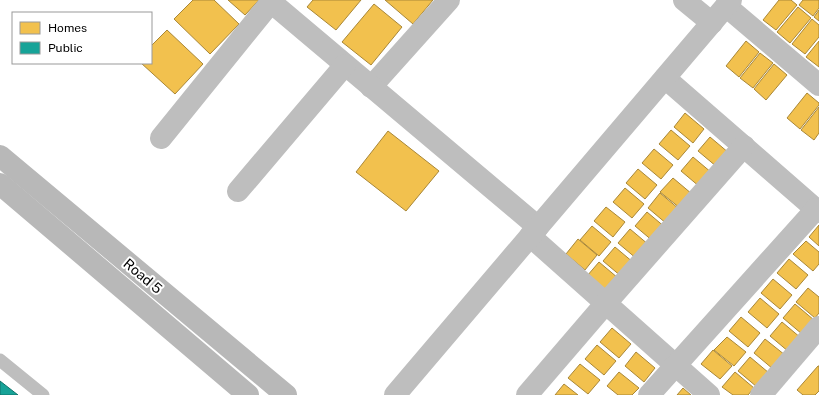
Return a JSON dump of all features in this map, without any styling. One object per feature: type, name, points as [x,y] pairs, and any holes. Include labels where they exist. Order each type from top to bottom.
[{"type":"street","points":[[371,87],[449,0]]},
{"type":"street","points":[[684,0],[712,23]]},
{"type":"street","points":[[161,138],[272,1],[534,232],[606,303],[709,395]]},
{"type":"street","points":[[395,395],[729,3],[819,85]]},
{"type":"street","points":[[238,191],[345,65]]},
{"type":"street","points":[[649,395],[818,211],[665,78]]},
{"type":"street","points":[[526,395],[744,146]]},
{"type":"street","name":"Road 5","points":[[0,156],[286,395]]},
{"type":"street","name":"Road 5","points":[[0,184],[248,395]]},
{"type":"street","points":[[772,391],[819,327]]},
{"type":"lane","points":[[0,360],[43,395]]},
{"type":"building: Homes","points":[[193,0],[214,0],[239,24],[210,54],[174,19]]},
{"type":"building: Homes","points":[[228,0],[259,0],[245,15]]},
{"type":"building: Homes","points":[[313,0],[361,0],[336,30],[307,7]]},
{"type":"building: Homes","points":[[385,0],[433,0],[413,24]]},
{"type":"building: Homes","points":[[779,0],[791,0],[797,5],[776,30],[763,20]]},
{"type":"building: Homes","points":[[803,0],[819,0],[819,8],[813,16],[799,5]]},
{"type":"building: Homes","points":[[374,4],[402,27],[371,65],[342,42]]},
{"type":"building: Homes","points":[[798,7],[811,18],[790,43],[777,32]]},
{"type":"building: Homes","points":[[819,10],[819,21],[814,17]]},
{"type":"building: Homes","points":[[812,19],[819,25],[819,37],[805,54],[792,44]]},
{"type":"building: Homes","points":[[167,30],[203,64],[175,94],[142,64],[152,64],[152,45]]},
{"type":"building: Homes","points":[[746,41],[759,52],[739,77],[726,66]]},
{"type":"building: Homes","points":[[819,41],[819,67],[806,57]]},
{"type":"building: Homes","points":[[760,53],[773,63],[753,88],[740,78]]},
{"type":"building: Homes","points":[[774,64],[787,75],[766,100],[754,89]]},
{"type":"building: Homes","points":[[807,93],[819,103],[819,105],[800,129],[787,118]]},
{"type":"building: Homes","points":[[819,107],[819,133],[814,140],[801,130]]},
{"type":"building: Homes","points":[[685,113],[704,129],[693,143],[674,127]]},
{"type":"building: Homes","points":[[671,130],[690,146],[678,160],[659,144]]},
{"type":"building: Homes","points":[[388,131],[439,171],[406,211],[356,172]]},
{"type":"building: Homes","points":[[710,137],[729,153],[717,167],[698,151]]},
{"type":"building: Homes","points":[[654,149],[673,165],[661,179],[642,163]]},
{"type":"building: Homes","points":[[693,157],[712,173],[700,187],[681,171]]},
{"type":"building: Homes","points":[[638,169],[657,185],[645,199],[626,183]]},
{"type":"building: Homes","points":[[673,178],[692,194],[680,208],[660,192]]},
{"type":"building: Homes","points":[[625,188],[644,204],[632,218],[613,202]]},
{"type":"building: Homes","points":[[660,193],[679,209],[667,224],[648,208]]},
{"type":"building: Homes","points":[[606,207],[625,222],[613,237],[594,221]]},
{"type":"building: Homes","points":[[647,212],[666,228],[654,242],[635,226]]},
{"type":"building: Homes","points":[[819,225],[819,246],[809,237]]},
{"type":"building: Homes","points":[[592,226],[611,242],[599,256],[580,240]]},
{"type":"building: Homes","points":[[630,229],[649,245],[637,259],[618,243]]},
{"type":"building: Homes","points":[[578,239],[597,255],[585,270],[566,254]]},
{"type":"building: Homes","points":[[806,241],[819,252],[819,264],[813,271],[793,254]]},
{"type":"building: Homes","points":[[615,247],[634,263],[622,277],[603,261]]},
{"type":"building: Homes","points":[[789,259],[808,275],[796,289],[777,273]]},
{"type":"building: Homes","points":[[599,262],[618,278],[606,292],[587,276]]},
{"type":"building: Homes","points":[[773,279],[792,295],[780,309],[761,293]]},
{"type":"building: Homes","points":[[808,288],[819,297],[819,313],[815,318],[796,302]]},
{"type":"building: Homes","points":[[760,298],[779,314],[767,328],[748,312]]},
{"type":"building: Homes","points":[[795,304],[814,320],[802,334],[783,318]]},
{"type":"building: Homes","points":[[741,317],[760,333],[748,347],[729,331]]},
{"type":"building: Homes","points":[[782,322],[801,338],[789,352],[770,336]]},
{"type":"building: Homes","points":[[612,328],[631,344],[619,358],[600,342]]},
{"type":"building: Homes","points":[[727,337],[746,352],[734,366],[714,350]]},
{"type":"building: Homes","points":[[765,339],[785,355],[773,369],[754,353]]},
{"type":"building: Homes","points":[[597,345],[616,361],[604,375],[585,359]]},
{"type":"building: Homes","points":[[713,350],[732,366],[720,379],[701,364]]},
{"type":"building: Homes","points":[[636,352],[655,368],[644,382],[625,366]]},
{"type":"building: Homes","points":[[750,357],[769,373],[757,387],[738,371]]},
{"type":"building: Homes","points":[[580,364],[600,380],[588,394],[568,378]]},
{"type":"building: Homes","points":[[818,366],[819,391],[815,395],[803,395],[797,390]]},
{"type":"building: Homes","points":[[619,372],[639,388],[632,395],[618,395],[607,386]]},
{"type":"building: Homes","points":[[735,372],[754,388],[748,395],[733,395],[722,387]]},
{"type":"building: Homes","points":[[564,384],[578,395],[555,395]]},
{"type":"building: Homes","points":[[683,388],[691,395],[677,395]]},
{"type":"building: Public","points":[[0,381],[18,395],[0,395]]}]
